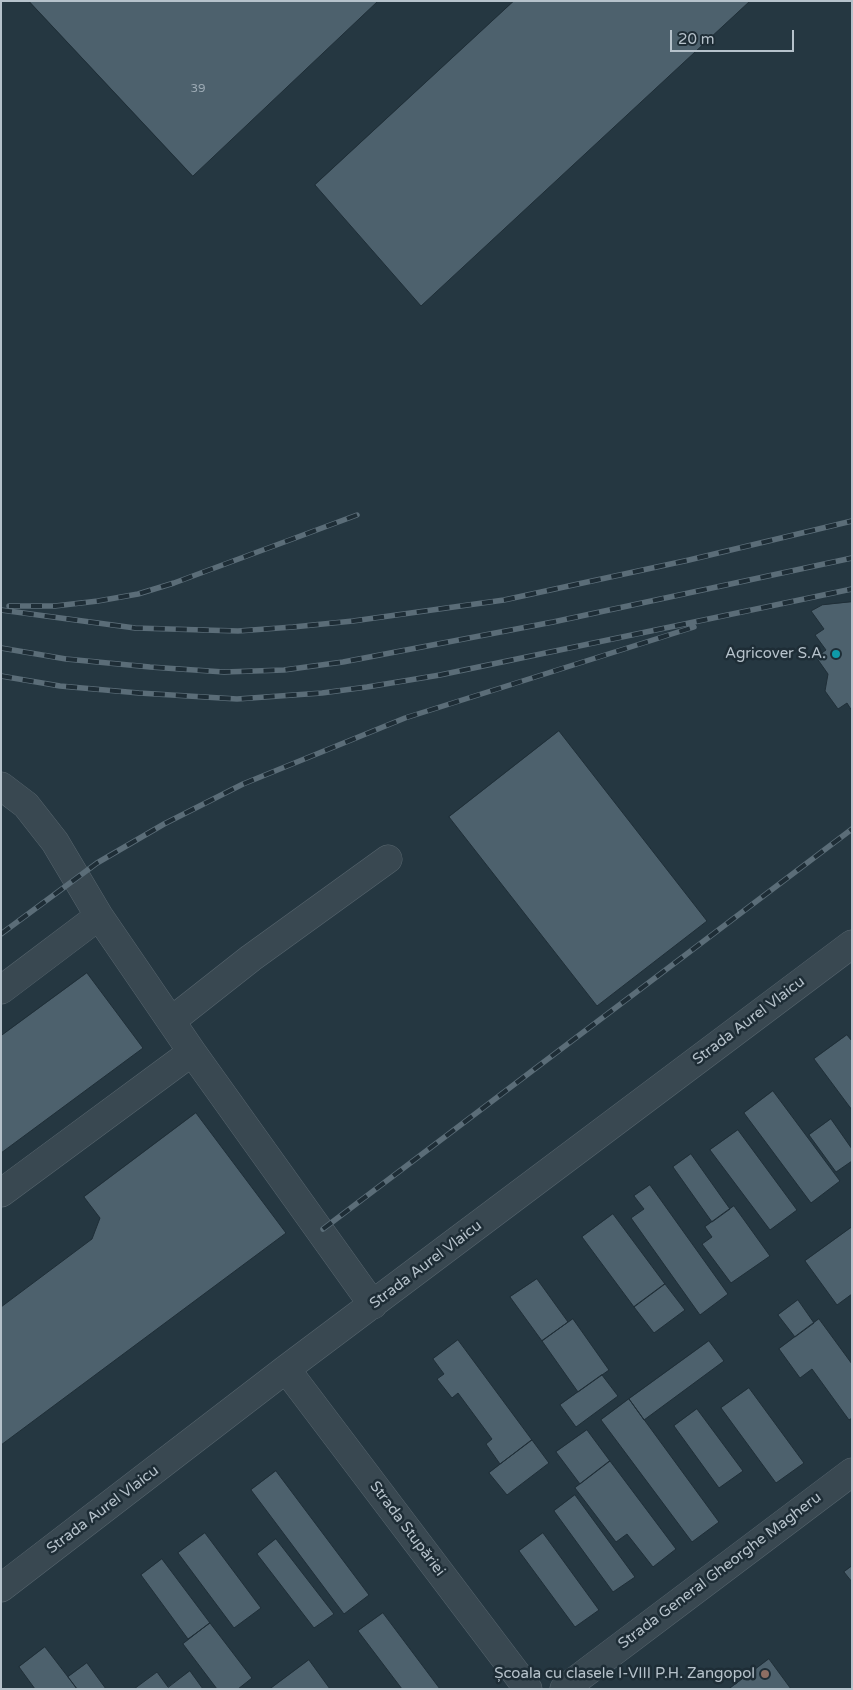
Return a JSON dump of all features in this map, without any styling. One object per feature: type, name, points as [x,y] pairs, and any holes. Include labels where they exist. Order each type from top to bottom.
[{"type":"street","points":[[1,786],[26,805],[55,842],[99,916],[192,1052],[373,1305]]},
{"type":"street","points":[[171,1020],[252,958],[388,859]]},
{"type":"street","points":[[1,990],[99,916]]},
{"type":"street","name":"Strada Aurel Vlaicu","points":[[1,1588],[286,1370],[852,944]]},
{"type":"street","points":[[1,1193],[192,1052]]},
{"type":"street","name":"Strada Stupăriei","points":[[286,1370],[528,1689]]},
{"type":"street","name":"Strada General Gheorghe Magheru","points":[[564,1689],[852,1472]]},
{"type":"building","points":[[29,1],[378,1],[193,176]]},
{"type":"building","points":[[514,1],[750,1],[421,306],[315,185]]},
{"type":"building","name":"Agricover S.A.","points":[[852,602],[852,711],[847,703],[838,709],[825,691],[828,674],[816,657],[826,650],[815,635],[824,629],[811,611],[822,605]]},
{"type":"building","points":[[559,731],[707,921],[597,1006],[449,817]]},
{"type":"building","points":[[87,973],[143,1048],[1,1153],[1,1036]]},
{"type":"building","points":[[847,1035],[852,1041],[852,1110],[814,1059]]},
{"type":"building","points":[[773,1091],[840,1181],[811,1203],[744,1113]]},
{"type":"building","points":[[196,1113],[286,1233],[1,1445],[1,1307],[92,1239],[100,1218],[84,1197]]},
{"type":"building","points":[[831,1119],[852,1149],[852,1161],[836,1172],[809,1135]]},
{"type":"building","points":[[738,1130],[797,1210],[770,1230],[710,1150]]},
{"type":"building","points":[[691,1154],[730,1209],[712,1222],[673,1167]]},
{"type":"building","points":[[650,1185],[728,1294],[700,1315],[631,1218],[644,1209],[634,1196]]},
{"type":"building","points":[[734,1206],[770,1256],[731,1283],[702,1244],[712,1237],[705,1227]]},
{"type":"building","points":[[613,1214],[665,1284],[634,1307],[582,1237]]},
{"type":"building","points":[[852,1227],[852,1294],[837,1305],[805,1261]]},
{"type":"building","points":[[537,1279],[568,1322],[542,1341],[510,1297]]},
{"type":"building","points":[[665,1284],[685,1310],[654,1333],[634,1307]]},
{"type":"building","points":[[798,1300],[814,1323],[795,1337],[778,1315]]},
{"type":"building","points":[[573,1319],[609,1370],[578,1392],[542,1341]]},
{"type":"building","points":[[819,1319],[852,1364],[852,1418],[849,1420],[812,1369],[800,1378],[779,1349]]},
{"type":"building","points":[[458,1340],[532,1440],[500,1464],[486,1444],[492,1439],[458,1393],[452,1398],[437,1379],[444,1374],[433,1359]]},
{"type":"building","points":[[709,1341],[724,1361],[644,1420],[629,1399]]},
{"type":"building","points":[[602,1375],[618,1396],[576,1427],[560,1405]]},
{"type":"building","points":[[749,1388],[804,1463],[776,1483],[721,1408]]},
{"type":"building","points":[[629,1399],[719,1522],[692,1542],[601,1420]]},
{"type":"building","points":[[697,1409],[743,1471],[719,1488],[674,1426]]},
{"type":"building","points":[[587,1430],[610,1461],[580,1484],[556,1452]]},
{"type":"building","points":[[532,1440],[549,1463],[507,1495],[489,1473]]},
{"type":"building","points":[[610,1461],[676,1549],[653,1567],[627,1534],[616,1542],[575,1488]]},
{"type":"building","points":[[276,1471],[369,1595],[344,1614],[251,1490]]},
{"type":"building","points":[[575,1495],[635,1577],[613,1592],[554,1511]]},
{"type":"building","points":[[205,1533],[261,1608],[234,1628],[178,1553]]},
{"type":"building","points":[[543,1533],[599,1610],[575,1627],[519,1551]]},
{"type":"building","points":[[276,1539],[334,1614],[314,1628],[257,1554]]},
{"type":"building","points":[[162,1559],[210,1623],[188,1639],[141,1575]]},
{"type":"building","points":[[852,1566],[852,1582],[844,1572]]},
{"type":"building","points":[[383,1613],[440,1689],[402,1689],[358,1631]]},
{"type":"building","points":[[210,1623],[252,1678],[238,1689],[217,1689],[183,1644]]},
{"type":"building","points":[[45,1647],[77,1689],[35,1689],[19,1667]]},
{"type":"building","name":"Școala cu clasele I-VIII P.H. Zangopol","points":[[769,1659],[791,1689],[729,1689]]},
{"type":"building","points":[[309,1660],[330,1689],[270,1689]]},
{"type":"building","points":[[87,1663],[106,1689],[77,1689],[68,1677]]},
{"type":"building","points":[[190,1671],[203,1689],[134,1689],[157,1672],[168,1687]]},
{"type":"railway","points":[[9,606],[55,606],[138,594],[174,583],[357,515]]},
{"type":"railway","points":[[1,610],[135,628],[238,631],[353,621],[504,600],[689,560],[852,521]]},
{"type":"railway","points":[[1,648],[66,659],[150,667],[224,672],[284,670],[343,662],[553,622],[852,558]]},
{"type":"railway","points":[[1,676],[60,686],[237,699],[322,693],[440,675],[852,589]]},
{"type":"railway","points":[[1,934],[97,863],[164,824],[243,784],[405,718],[694,627]]},
{"type":"railway","points":[[323,1229],[852,829]]},
{"type":"place","name":"Agricover S.A.","points":[[836,654]]},
{"type":"place","name":"Școala cu clasele I-VIII P.H. Zangopol","points":[[765,1674]]}]
